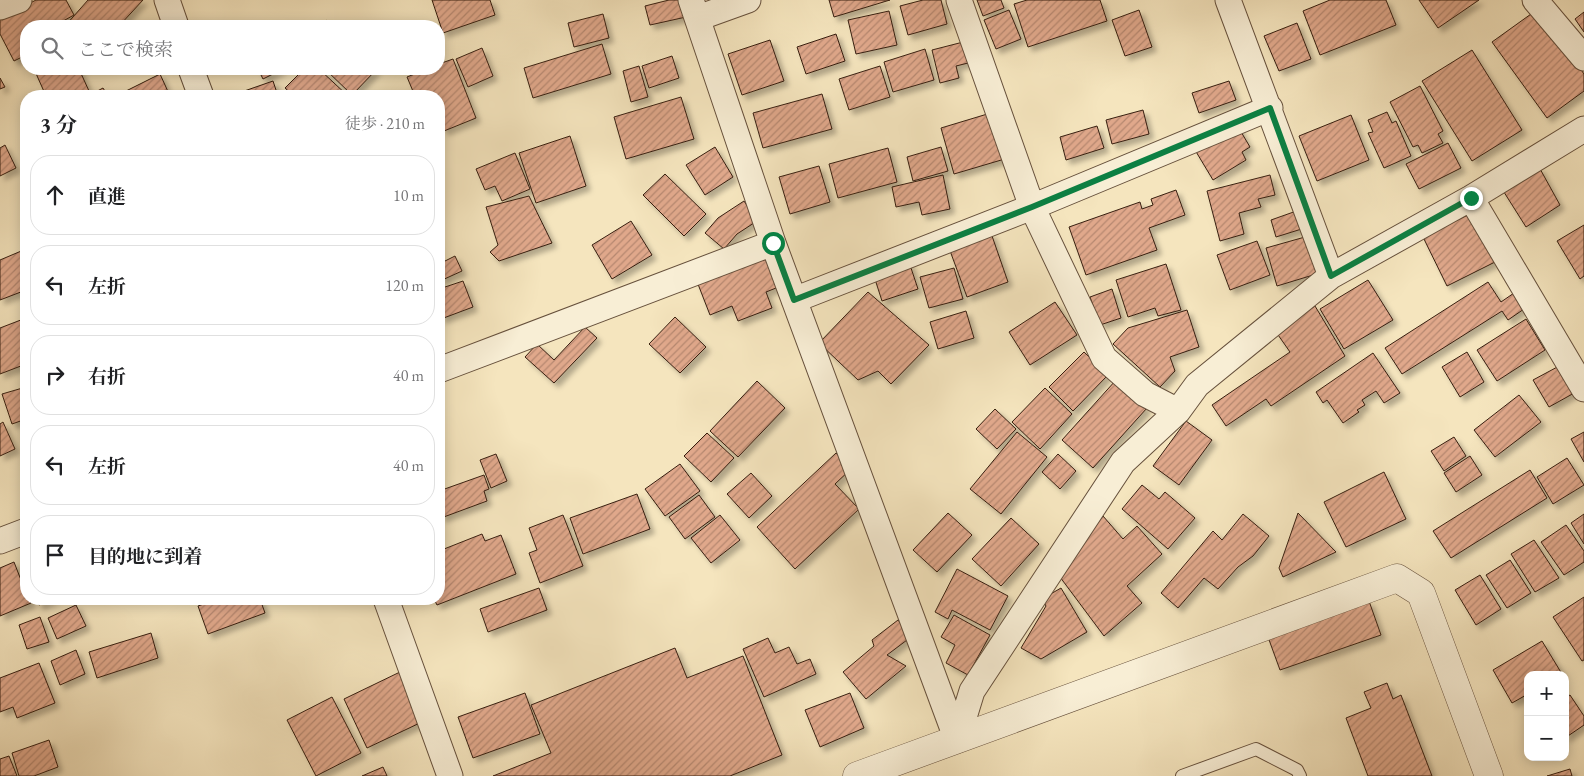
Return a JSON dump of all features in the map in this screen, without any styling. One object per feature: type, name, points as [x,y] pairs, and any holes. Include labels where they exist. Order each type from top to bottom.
[{"type":"street","points":[[0,7],[19,0]]},
{"type":"street","points":[[167,0],[174,20]]},
{"type":"street","points":[[748,0],[694,9],[773,243],[957,740]]},
{"type":"street","points":[[959,0],[1032,207],[1104,358],[1145,394],[1178,410]]},
{"type":"street","points":[[1228,0],[1270,108],[1331,276]]},
{"type":"street","points":[[1535,0],[1584,58]]},
{"type":"street","points":[[193,75],[199,90]]},
{"type":"street","points":[[794,300],[1032,207],[1270,108]]},
{"type":"street","points":[[957,740],[972,691],[1123,462],[1178,410],[1198,385],[1331,276],[1471,198],[1584,129]]},
{"type":"street","points":[[1471,198],[1584,389]]},
{"type":"street","points":[[445,368],[773,243]]},
{"type":"street","points":[[0,541],[20,533]]},
{"type":"street","points":[[857,776],[1397,578],[1421,593],[1490,776]]},
{"type":"street","points":[[388,605],[450,776]]},
{"type":"lane","points":[[1182,776],[1256,749],[1297,770],[1300,776]]},
{"type":"building","points":[[36,0],[66,0],[74,15],[65,20],[20,20],[20,58],[14,61],[0,34],[0,19]]},
{"type":"building","points":[[88,0],[143,0],[125,20],[70,20]]},
{"type":"building","points":[[432,0],[490,0],[495,15],[445,32],[445,20],[439,20]]},
{"type":"building","points":[[669,0],[682,0],[686,17],[650,25],[645,6]]},
{"type":"building","points":[[829,0],[890,0],[834,17]]},
{"type":"building","points":[[923,0],[941,0],[947,24],[908,35],[900,6]]},
{"type":"building","points":[[977,0],[1001,0],[1004,8],[983,16]]},
{"type":"building","points":[[1027,0],[1100,0],[1107,21],[1028,47],[1014,4]]},
{"type":"building","points":[[1330,0],[1386,0],[1396,25],[1320,55],[1303,11]]},
{"type":"building","points":[[1419,0],[1479,0],[1438,28]]},
{"type":"building","points":[[1538,9],[1584,74],[1584,91],[1547,118],[1492,42]]},
{"type":"building","points":[[1009,10],[1021,39],[996,49],[984,20]]},
{"type":"building","points":[[1139,10],[1152,47],[1125,56],[1112,20]]},
{"type":"building","points":[[889,11],[897,45],[856,54],[848,20]]},
{"type":"building","points":[[1584,12],[1584,32],[1575,19]]},
{"type":"building","points":[[603,14],[609,38],[574,47],[568,23]]},
{"type":"building","points":[[1297,23],[1311,59],[1279,71],[1264,36]]},
{"type":"building","points":[[836,34],[845,61],[806,74],[797,47]]},
{"type":"building","points":[[770,40],[784,81],[742,95],[728,54]]},
{"type":"building","points":[[971,40],[976,61],[956,66],[959,78],[940,83],[932,50]]},
{"type":"building","points":[[602,44],[611,74],[533,98],[524,68]]},
{"type":"building","points":[[482,48],[493,76],[468,87],[456,59]]},
{"type":"building","points":[[925,49],[934,80],[893,92],[884,62]]},
{"type":"building","points":[[1472,50],[1522,130],[1472,161],[1422,81]]},
{"type":"building","points":[[672,56],[679,78],[649,88],[642,66]]},
{"type":"building","points":[[453,59],[476,118],[445,131],[445,90],[412,90],[407,77],[412,75],[445,75],[445,62]]},
{"type":"building","points":[[639,66],[648,97],[631,102],[623,71]]},
{"type":"building","points":[[880,66],[890,97],[849,110],[839,79]]},
{"type":"building","points":[[37,75],[82,75],[89,90],[43,90]]},
{"type":"building","points":[[160,75],[167,90],[128,90]]},
{"type":"building","points":[[261,75],[271,75],[263,79]]},
{"type":"building","points":[[298,75],[325,75],[342,90],[287,90],[285,88]]},
{"type":"building","points":[[331,75],[371,75],[357,90],[347,90]]},
{"type":"building","points":[[0,78],[5,87],[0,89]]},
{"type":"building","points":[[273,81],[276,90],[247,90]]},
{"type":"building","points":[[1229,81],[1236,100],[1199,113],[1192,93]]},
{"type":"building","points":[[1420,86],[1443,131],[1438,134],[1443,143],[1422,153],[1418,145],[1413,147],[1390,102]]},
{"type":"building","points":[[822,94],[832,129],[763,148],[753,113]]},
{"type":"building","points":[[681,97],[694,139],[626,159],[614,117]]},
{"type":"building","points":[[1143,110],[1149,134],[1112,144],[1106,120]]},
{"type":"building","points":[[994,112],[1008,158],[954,174],[941,128]]},
{"type":"building","points":[[1387,112],[1392,123],[1396,121],[1411,156],[1384,168],[1368,133],[1373,132],[1368,120]]},
{"type":"building","points":[[1351,115],[1369,160],[1317,181],[1299,136]]},
{"type":"building","points":[[1237,125],[1250,147],[1242,152],[1246,160],[1213,180],[1195,150]]},
{"type":"building","points":[[1097,126],[1104,148],[1066,160],[1060,137]]},
{"type":"building","points":[[570,136],[586,186],[536,203],[519,153]]},
{"type":"building","points":[[1448,143],[1461,168],[1419,189],[1406,164]]},
{"type":"building","points":[[5,145],[16,168],[0,176],[0,148]]},
{"type":"building","points":[[715,147],[733,177],[705,195],[686,165]]},
{"type":"building","points":[[941,147],[948,171],[913,181],[907,157]]},
{"type":"building","points":[[888,148],[897,182],[838,198],[829,164]]},
{"type":"building","points":[[515,153],[530,189],[502,201],[495,186],[485,190],[476,169]]},
{"type":"building","points":[[819,166],[830,202],[790,214],[779,177]]},
{"type":"building","points":[[1539,167],[1560,205],[1526,227],[1502,189]]},
{"type":"building","points":[[665,174],[706,214],[684,236],[643,195]]},
{"type":"building","points":[[943,175],[950,209],[922,215],[919,202],[896,207],[892,187]]},
{"type":"building","points":[[1270,175],[1275,195],[1258,199],[1261,207],[1239,213],[1244,234],[1220,241],[1207,191]]},
{"type":"building","points":[[1176,190],[1185,215],[1149,228],[1157,250],[1086,275],[1069,227],[1140,202],[1142,209],[1153,205],[1151,199]]},
{"type":"building","points":[[529,196],[552,243],[499,261],[490,252],[498,245],[486,207]]},
{"type":"building","points":[[744,201],[757,221],[737,234],[724,249],[705,233],[718,218]]},
{"type":"building","points":[[1302,209],[1308,227],[1276,237],[1271,220]]},
{"type":"building","points":[[1470,214],[1495,262],[1447,286],[1423,237]]},
{"type":"building","points":[[631,221],[652,255],[612,279],[592,245]]},
{"type":"building","points":[[1584,225],[1584,276],[1580,279],[1557,241]]},
{"type":"building","points":[[991,233],[1008,282],[967,297],[949,248]]},
{"type":"building","points":[[1312,235],[1323,272],[1277,286],[1266,248]]},
{"type":"building","points":[[1257,241],[1270,275],[1230,290],[1217,255]]},
{"type":"building","points":[[767,250],[781,286],[766,292],[772,308],[738,321],[732,306],[710,315],[696,279]]},
{"type":"building","points":[[20,252],[20,292],[0,300],[0,260]]},
{"type":"building","points":[[455,256],[462,271],[445,279],[445,261]]},
{"type":"building","points":[[909,262],[918,289],[882,301],[873,273]]},
{"type":"building","points":[[1166,264],[1181,310],[1158,316],[1155,308],[1128,317],[1116,280]]},
{"type":"building","points":[[954,268],[963,299],[929,308],[920,277]]},
{"type":"building","points":[[1368,280],[1393,320],[1344,349],[1320,309]]},
{"type":"building","points":[[463,281],[473,307],[445,318],[445,287]]},
{"type":"building","points":[[1488,282],[1501,302],[1514,293],[1524,309],[1508,320],[1502,311],[1402,374],[1385,348]]},
{"type":"building","points":[[1112,289],[1121,318],[1100,325],[1090,297]]},
{"type":"building","points":[[868,292],[929,345],[891,384],[878,371],[858,380],[819,343]]},
{"type":"building","points":[[1055,302],[1077,335],[1030,365],[1009,332]]},
{"type":"building","points":[[1315,306],[1345,356],[1271,406],[1266,399],[1226,426],[1212,405],[1290,352],[1276,332]]},
{"type":"building","points":[[1187,310],[1199,347],[1170,357],[1175,371],[1160,387],[1113,344],[1128,328]]},
{"type":"building","points":[[966,311],[974,338],[938,349],[930,322]]},
{"type":"building","points":[[675,317],[706,347],[680,373],[649,344]]},
{"type":"building","points":[[1526,319],[1545,350],[1497,381],[1477,350]]},
{"type":"building","points":[[20,320],[20,366],[0,374],[0,328]]},
{"type":"building","points":[[585,327],[597,338],[554,383],[525,357],[537,344],[554,360]]},
{"type":"building","points":[[1084,352],[1108,375],[1073,411],[1049,387]]},
{"type":"building","points":[[1467,352],[1484,382],[1460,397],[1442,367]]},
{"type":"building","points":[[1373,353],[1400,393],[1384,403],[1376,391],[1362,400],[1365,405],[1357,410],[1359,412],[1343,423],[1327,400],[1323,403],[1316,392]]},
{"type":"building","points":[[1561,365],[1576,392],[1549,407],[1533,380]]},
{"type":"building","points":[[1116,380],[1147,408],[1093,468],[1062,440]]},
{"type":"building","points":[[757,381],[785,408],[738,457],[710,431]]},
{"type":"building","points":[[1045,388],[1072,414],[1040,449],[1012,422]]},
{"type":"building","points":[[20,389],[20,421],[12,424],[2,394]]},
{"type":"building","points":[[1519,395],[1541,422],[1495,457],[1474,430]]},
{"type":"building","points":[[995,409],[1016,429],[997,449],[976,429]]},
{"type":"building","points":[[1186,421],[1212,440],[1179,485],[1153,466]]},
{"type":"building","points":[[3,422],[15,449],[0,456],[0,424]]},
{"type":"building","points":[[1017,432],[1047,457],[1001,514],[970,489]]},
{"type":"building","points":[[1584,432],[1584,462],[1571,439]]},
{"type":"building","points":[[707,433],[734,458],[711,482],[684,456]]},
{"type":"building","points":[[1454,437],[1466,456],[1444,471],[1431,451]]},
{"type":"building","points":[[836,453],[851,469],[835,484],[859,509],[795,569],[757,527]]},
{"type":"building","points":[[496,454],[507,481],[491,488],[480,460]]},
{"type":"building","points":[[1058,454],[1076,471],[1060,489],[1042,472]]},
{"type":"building","points":[[1470,456],[1482,475],[1456,492],[1444,473]]},
{"type":"building","points":[[1567,458],[1584,485],[1553,504],[1537,477]]},
{"type":"building","points":[[680,464],[700,491],[665,516],[645,489]]},
{"type":"building","points":[[1530,470],[1547,498],[1451,558],[1433,531]]},
{"type":"building","points":[[1384,472],[1406,519],[1346,547],[1324,502]]},
{"type":"building","points":[[751,473],[772,496],[749,518],[727,494]]},
{"type":"building","points":[[484,475],[489,489],[484,491],[487,501],[445,517],[445,489]]},
{"type":"building","points":[[1142,485],[1159,499],[1165,492],[1195,518],[1168,549],[1122,509]]},
{"type":"building","points":[[637,494],[650,529],[583,554],[570,518]]},
{"type":"building","points":[[699,495],[715,517],[685,539],[669,517]]},
{"type":"building","points":[[948,513],[972,535],[937,572],[913,550]]},
{"type":"building","points":[[1298,513],[1336,552],[1283,577],[1279,568]]},
{"type":"building","points":[[1243,514],[1269,536],[1253,556],[1238,567],[1218,589],[1204,578],[1178,608],[1161,593],[1213,531],[1222,540]]},
{"type":"building","points":[[1584,514],[1584,544],[1571,523]]},
{"type":"building","points":[[563,515],[583,566],[540,583],[529,553],[537,550],[529,528]]},
{"type":"building","points":[[720,515],[740,540],[711,563],[691,538]]},
{"type":"building","points":[[1103,516],[1123,539],[1137,526],[1162,554],[1127,586],[1142,603],[1104,636],[1057,573]]},
{"type":"building","points":[[1011,518],[1039,544],[1001,586],[972,559]]},
{"type":"building","points":[[1566,525],[1584,551],[1584,562],[1564,575],[1541,542]]},
{"type":"building","points":[[482,534],[485,541],[501,535],[516,574],[445,602],[445,549]]},
{"type":"building","points":[[1534,540],[1559,578],[1535,592],[1511,554]]},
{"type":"building","points":[[1510,560],[1531,593],[1507,608],[1486,575]]},
{"type":"building","points":[[14,562],[20,578],[20,605],[26,605],[0,616],[0,568]]},
{"type":"building","points":[[957,569],[1008,596],[990,630],[952,610],[948,619],[935,612]]},
{"type":"building","points":[[1480,575],[1501,609],[1476,625],[1455,590]]},
{"type":"building","points":[[539,588],[547,610],[488,632],[480,609]]},
{"type":"building","points":[[1061,588],[1087,632],[1041,659],[1021,648],[1046,606],[1042,599]]},
{"type":"building","points":[[1584,597],[1584,660],[1582,661],[1553,617]]},
{"type":"building","points":[[1369,601],[1381,635],[1280,670],[1268,637]]},
{"type":"building","points":[[76,605],[86,626],[57,639],[48,618]]},
{"type":"building","points":[[262,605],[265,613],[208,634],[198,606]]},
{"type":"building","points":[[954,615],[990,635],[968,675],[946,663],[955,645],[941,637]]},
{"type":"building","points":[[40,617],[49,642],[27,649],[19,625]]},
{"type":"building","points":[[898,620],[911,637],[887,655],[906,666],[866,699],[843,672],[874,646],[872,640]]},
{"type":"building","points":[[151,633],[158,658],[97,678],[89,652]]},
{"type":"building","points":[[768,638],[775,653],[789,647],[797,664],[810,659],[816,674],[764,697],[743,649]]},
{"type":"building","points":[[1542,641],[1560,671],[1524,671],[1524,696],[1512,703],[1493,670]]},
{"type":"building","points":[[675,648],[687,678],[743,656],[782,755],[730,776],[493,776],[551,753],[531,705]]},
{"type":"building","points":[[76,650],[85,674],[60,685],[51,661]]},
{"type":"building","points":[[39,663],[55,703],[17,718],[13,707],[0,712],[0,678]]},
{"type":"building","points":[[400,672],[424,721],[367,748],[344,699]]},
{"type":"building","points":[[1387,683],[1393,699],[1401,695],[1432,776],[1368,776],[1346,718],[1371,708],[1364,692]]},
{"type":"building","points":[[525,693],[540,734],[473,758],[458,717]]},
{"type":"building","points":[[850,693],[864,728],[820,747],[805,710]]},
{"type":"building","points":[[1569,696],[1584,716],[1584,725],[1569,735],[1569,716]]},
{"type":"building","points":[[332,697],[361,753],[316,776],[287,720]]},
{"type":"building","points":[[49,740],[58,767],[34,776],[19,776],[12,753]]},
{"type":"building","points":[[9,756],[17,776],[0,776],[0,759]]},
{"type":"building","points":[[383,767],[387,776],[362,776]]},
{"type":"building","points":[[1570,769],[1572,776],[1547,776]]},
{"type":"route","points":[[773,243],[794,300],[1032,207],[1270,108],[1331,276],[1471,198]]}]
